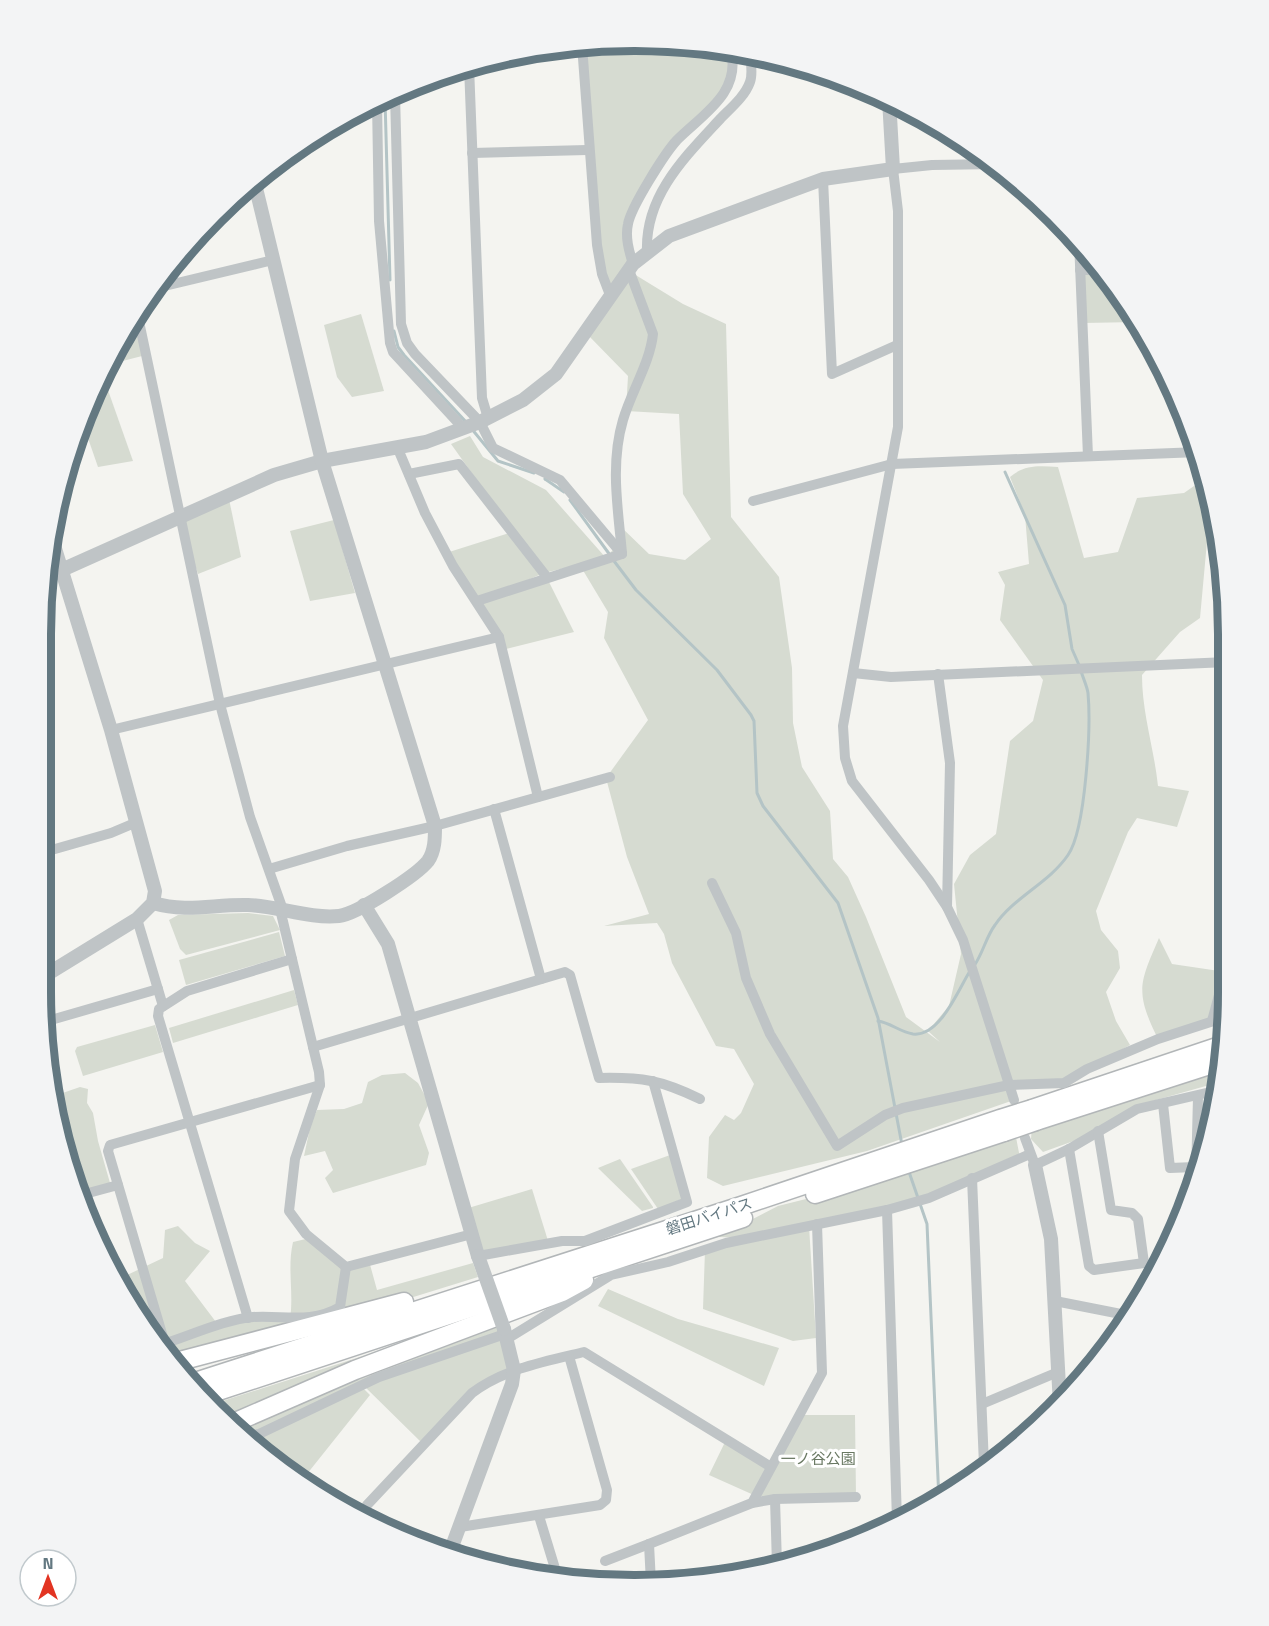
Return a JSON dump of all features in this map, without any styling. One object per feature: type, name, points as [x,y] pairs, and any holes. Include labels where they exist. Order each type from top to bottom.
[{"type":"highway","name":"磐田バイパス","points":[[212,1393],[632,1248],[1034,1115],[1215,1048]]},
{"type":"highway","name":"磐田バイパス","points":[[1034,1115],[1213,1063]]},
{"type":"highway","name":"磐田バイパス","points":[[200,1380],[632,1248]]},
{"type":"highway","points":[[183,1360],[389,1306],[572,1252],[632,1248]]},
{"type":"highway","points":[[240,1420],[355,1370],[562,1292],[632,1248]]},
{"type":"street","points":[[582,53],[587,150],[597,245],[602,274],[610,296]]},
{"type":"street","points":[[622,554],[615,469],[617,442],[631,396],[652,344],[653,334],[631,267],[628,250],[628,221],[676,142],[721,99],[731,82],[733,60]]},
{"type":"street","points":[[647,251],[650,220],[663,187],[680,162],[743,95],[751,81],[750,63]]},
{"type":"street","points":[[469,75],[484,420],[493,448],[560,480],[622,554]]},
{"type":"street","points":[[395,102],[401,324],[407,343],[415,354],[484,420]]},
{"type":"street","points":[[890,109],[898,211],[898,427],[843,726],[845,758],[852,782],[929,880],[947,907],[963,940],[1014,1100]]},
{"type":"street","points":[[377,110],[379,221],[390,343],[393,352],[464,429]]},
{"type":"street","points":[[472,153],[587,150]]},
{"type":"street","points":[[55,572],[240,489],[322,461],[398,449],[426,442],[464,429],[523,400],[556,374],[631,267],[647,251],[669,236],[691,226],[824,179],[893,168],[980,164]]},
{"type":"street","points":[[824,179],[832,374],[897,345]]},
{"type":"street","points":[[153,903],[176,909],[249,905],[339,916],[364,905],[419,871],[429,860],[434,846],[435,826],[322,461],[257,191]]},
{"type":"street","points":[[1080,258],[1088,456]]},
{"type":"street","points":[[167,285],[273,260]]},
{"type":"street","points":[[1080,270],[1090,270]]},
{"type":"street","points":[[140,325],[219,704],[250,817],[282,910],[320,1085],[295,1160],[289,1211],[306,1234],[346,1267]]},
{"type":"street","points":[[398,449],[453,566],[499,637],[538,798]]},
{"type":"street","points":[[753,501],[892,464],[1189,452]]},
{"type":"street","points":[[408,474],[459,464],[546,576]]},
{"type":"street","points":[[51,971],[137,919],[153,903],[155,891],[111,730],[57,554]]},
{"type":"street","points":[[477,602],[546,576],[622,554]]},
{"type":"street","points":[[111,730],[499,637]]},
{"type":"street","points":[[853,673],[891,677],[1218,662]]},
{"type":"street","points":[[938,674],[950,763],[947,907]]},
{"type":"street","points":[[269,869],[347,846],[435,826],[610,777]]},
{"type":"street","points":[[494,809],[541,979]]},
{"type":"street","points":[[51,850],[111,834],[137,822]]},
{"type":"street","points":[[712,883],[736,933],[746,978],[770,1034],[837,1146],[885,1115],[903,1108],[1009,1085],[1064,1083],[1087,1069],[1158,1039],[1217,1020]]},
{"type":"street","points":[[364,905],[388,944],[478,1256],[505,1334],[514,1370],[512,1384],[453,1546]]},
{"type":"street","points":[[137,919],[163,1006]]},
{"type":"street","points":[[248,1318],[158,1016],[159,1009],[187,991],[292,959]]},
{"type":"street","points":[[313,1047],[565,972],[570,975],[599,1078],[641,1077],[700,1099]]},
{"type":"street","points":[[52,1020],[158,989]]},
{"type":"street","points":[[1212,1022],[1218,1000]]},
{"type":"street","points":[[478,1256],[562,1241],[585,1241],[687,1202],[653,1081]]},
{"type":"street","points":[[160,1331],[108,1151],[110,1145],[320,1085]]},
{"type":"street","points":[[255,1435],[379,1377],[505,1334],[611,1275],[668,1262],[726,1243],[887,1210],[929,1198],[972,1178],[1069,1149],[1137,1109],[1209,1093]]},
{"type":"street","points":[[1196,1149],[1197,1097]]},
{"type":"street","points":[[1162,1104],[1170,1168],[1189,1171]]},
{"type":"street","points":[[1069,1149],[1089,1266],[1094,1270],[1144,1263],[1138,1219],[1132,1213],[1111,1210],[1098,1131]]},
{"type":"street","points":[[1025,1138],[1051,1239],[1059,1391]]},
{"type":"street","points":[[972,1178],[984,1459]]},
{"type":"street","points":[[87,1193],[118,1185]]},
{"type":"street","points":[[887,1210],[897,1513]]},
{"type":"street","points":[[752,1503],[822,1373],[817,1224]]},
{"type":"street","points":[[346,1267],[472,1234]]},
{"type":"street","points":[[169,1343],[248,1318],[296,1319],[328,1313],[340,1306],[346,1267]]},
{"type":"street","points":[[1055,1301],[1121,1314]]},
{"type":"street","points":[[367,1505],[471,1393],[486,1382],[514,1370],[584,1352],[771,1467]]},
{"type":"street","points":[[460,1527],[600,1505],[606,1500],[607,1490],[568,1356]]},
{"type":"street","points":[[982,1404],[1058,1371]]},
{"type":"street","points":[[605,1561],[752,1503],[775,1499],[856,1497]]},
{"type":"street","points":[[773,1558],[775,1499]]},
{"type":"street","points":[[539,1516],[555,1570]]},
{"type":"street","points":[[649,1544],[651,1575]]},
{"type":"green space","points":[[673,52],[730,59],[727,89],[676,142],[628,221],[634,274],[683,304],[726,324],[731,517],[779,577],[792,668],[793,723],[802,767],[830,811],[833,859],[848,877],[906,1017],[940,1042],[928,1031],[949,1006],[961,954],[954,884],[970,855],[996,834],[1010,741],[1033,721],[1043,680],[1000,620],[1005,585],[998,572],[1029,564],[1025,515],[1010,477],[1027,468],[1058,467],[1084,558],[1118,552],[1137,498],[1184,493],[1198,483],[1208,528],[1200,618],[1180,632],[1142,675],[1144,703],[1158,786],[1189,791],[1177,827],[1137,818],[1128,832],[1096,911],[1101,930],[1118,951],[1120,968],[1106,992],[1116,1021],[1130,1045],[1060,1084],[1009,1081],[1014,1100],[867,1151],[723,1186],[707,1178],[709,1137],[725,1115],[734,1120],[741,1113],[754,1084],[734,1049],[716,1046],[672,963],[664,934],[657,923],[604,926],[649,914],[627,857],[606,778],[648,720],[604,638],[608,612],[581,567],[598,560],[544,573],[492,595],[546,576],[574,632],[502,650],[446,553],[512,532],[529,553],[451,444],[470,436],[483,457],[546,490],[606,558],[616,546],[619,525],[649,554],[685,560],[711,539],[683,494],[679,414],[626,411],[628,376],[588,335],[610,295],[595,233],[583,53]]},
{"type":"green space","points":[[1083,270],[1090,270],[1127,322],[1083,323]]},
{"type":"green space","points":[[361,314],[384,391],[352,397],[337,377],[324,325]]},
{"type":"green space","points":[[140,325],[146,355],[119,362]]},
{"type":"green space","points":[[106,386],[133,461],[98,467],[87,434]]},
{"type":"green space","points":[[229,499],[241,557],[198,574],[179,517]]},
{"type":"green space","points":[[334,520],[355,593],[310,601],[290,531]]},
{"type":"green space","points":[[248,913],[273,916],[280,930],[186,955],[180,949],[169,920],[178,915]]},
{"type":"green space","points":[[279,932],[285,956],[186,985],[179,960]]},
{"type":"green space","points":[[1159,938],[1172,964],[1218,971],[1218,1001],[1212,1021],[1158,1039],[1143,999],[1142,988],[1147,967]]},
{"type":"green space","points":[[294,990],[298,1005],[173,1043],[169,1028]]},
{"type":"green space","points":[[155,1025],[163,1052],[83,1076],[75,1051],[77,1047]]},
{"type":"green space","points":[[1213,1067],[1210,1085],[1149,1102],[1096,1133],[1043,1152],[1031,1139],[1032,1126]]},
{"type":"green space","points":[[405,1073],[418,1083],[429,1103],[419,1125],[429,1153],[426,1165],[333,1193],[325,1178],[333,1170],[325,1151],[304,1156],[311,1123],[317,1110],[344,1109],[362,1103],[368,1082],[382,1075]]},
{"type":"green space","points":[[80,1087],[88,1089],[87,1103],[93,1113],[110,1183],[86,1190],[71,1143],[60,1094]]},
{"type":"green space","points":[[1015,1132],[1020,1158],[929,1198],[809,1226],[816,1338],[793,1341],[703,1309],[705,1250],[752,1238],[718,1237],[778,1206],[886,1179]]},
{"type":"green space","points":[[673,1154],[686,1197],[658,1209],[631,1169]]},
{"type":"green space","points":[[620,1159],[653,1208],[642,1211],[598,1168]]},
{"type":"green space","points":[[532,1189],[549,1244],[485,1255],[465,1209]]},
{"type":"green space","points":[[178,1226],[195,1243],[210,1251],[185,1281],[219,1326],[252,1317],[290,1319],[293,1242],[310,1238],[340,1264],[369,1261],[377,1290],[473,1263],[478,1277],[352,1316],[182,1359],[149,1316],[125,1276],[163,1258],[165,1230]]},
{"type":"green space","points":[[608,1289],[678,1319],[779,1348],[764,1386],[598,1306]]},
{"type":"green space","points":[[494,1320],[514,1370],[485,1383],[421,1442],[363,1385],[361,1386],[370,1395],[307,1474],[243,1424]]},
{"type":"green space","points":[[394,1346],[394,1351],[239,1420],[220,1402]]},
{"type":"green space","name":"一ノ谷公園","points":[[799,1415],[855,1415],[856,1497],[756,1496],[709,1475],[726,1440],[771,1467]]},
{"type":"waterway","points":[[385,107],[390,280]]},
{"type":"waterway","points":[[394,331],[398,347],[404,355],[467,423]]},
{"type":"waterway","points":[[471,428],[498,461],[534,473]]},
{"type":"waterway","points":[[1005,472],[1065,605],[1072,649],[1079,665]]},
{"type":"waterway","points":[[545,479],[564,492]]},
{"type":"waterway","points":[[570,500],[610,555]]},
{"type":"waterway","points":[[614,561],[636,590],[717,670],[754,721],[757,793],[763,806],[838,903],[878,1018],[902,1145]]},
{"type":"waterway","points":[[974,966],[992,930],[1003,915],[1060,865],[1074,842],[1083,801],[1089,729],[1088,693],[1081,671]]},
{"type":"waterway","points":[[878,1021],[908,1033],[923,1033],[932,1028],[947,1011],[970,971]]},
{"type":"waterway","points":[[908,1169],[927,1224],[938,1489]]}]
